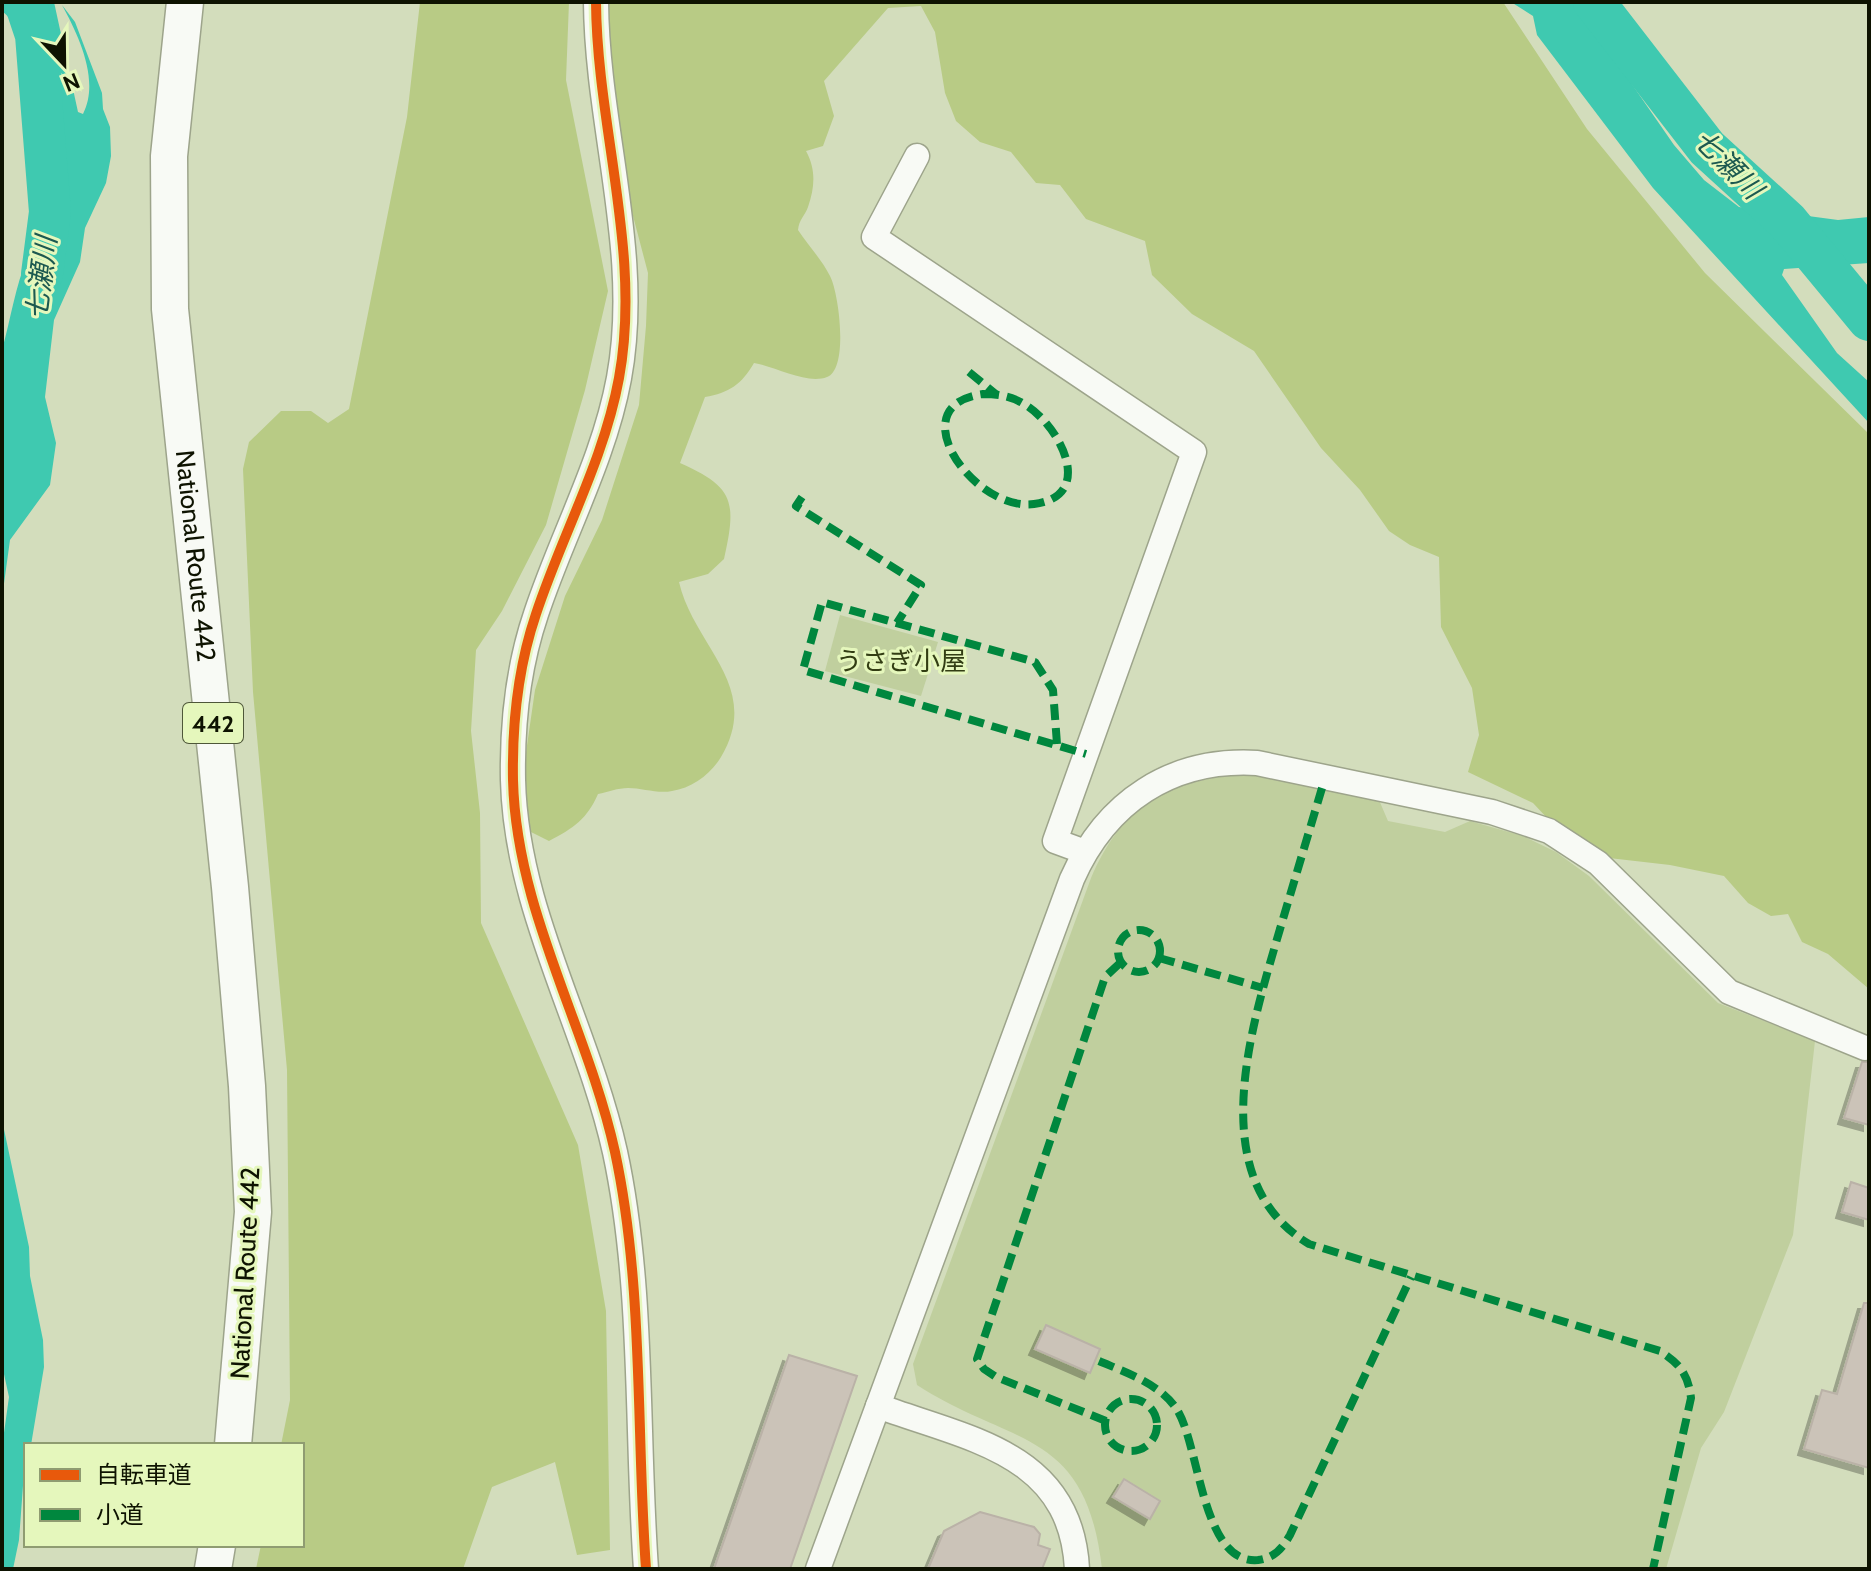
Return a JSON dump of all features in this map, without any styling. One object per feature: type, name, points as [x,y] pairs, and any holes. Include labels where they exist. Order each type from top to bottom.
[{"type":"highway","name":"National Route 442","points":[[185,2],[169,156],[170,309],[230,887],[247,1086],[253,1212],[233,1443]]},
{"type":"highway","points":[[213,1569],[217,1547]]},
{"type":"street","points":[[596,2],[599,80],[626,278],[623,353],[607,427],[527,643],[513,735],[513,782],[517,836],[526,879],[603,1104],[622,1188],[632,1287],[646,1569]]},
{"type":"street","points":[[917,156],[874,237],[1194,452],[1055,841],[1085,852]]},
{"type":"street","points":[[818,1569],[1085,852],[1116,810],[1148,789],[1203,766],[1257,763],[1492,812],[1549,831],[1578,848],[1729,992],[1865,1048]]},
{"type":"street","points":[[878,1406],[1004,1453],[1037,1473],[1065,1515],[1077,1569]]},
{"type":"green space","points":[[420,2],[569,2],[566,80],[608,291],[585,390],[546,525],[502,611],[476,650],[471,731],[480,813],[481,923],[578,1145],[606,1311],[610,1550],[577,1555],[555,1462],[492,1487],[463,1569],[256,1569],[261,1547],[304,1547],[304,1443],[281,1443],[290,1400],[287,1070],[253,692],[243,469],[249,442],[281,411],[311,411],[328,423],[349,409],[407,117]]},
{"type":"green space","points":[[608,2],[1503,2],[1587,129],[1705,273],[1869,434],[1869,989],[1828,954],[1802,942],[1788,914],[1771,916],[1748,903],[1724,876],[1670,865],[1609,858],[1565,837],[1533,803],[1468,772],[1479,735],[1472,688],[1441,627],[1439,557],[1410,545],[1389,531],[1360,490],[1321,448],[1254,351],[1192,314],[1152,275],[1145,241],[1086,219],[1060,185],[1036,183],[1011,152],[980,142],[956,121],[945,93],[935,32],[921,6],[888,8],[824,81],[834,116],[823,146],[806,151],[812,165],[813,185],[798,230],[823,264],[833,285],[840,330],[834,371],[827,377],[810,379],[754,363],[734,386],[705,397],[680,463],[721,489],[730,509],[724,559],[708,574],[679,582],[687,605],[730,688],[734,709],[732,732],[721,757],[706,774],[687,787],[667,792],[624,788],[598,794],[584,816],[558,836],[549,841],[531,832],[518,808],[535,690],[565,596],[602,520],[639,405],[648,273],[627,193],[610,80]]},
{"type":"green space","name":"うさぎ小屋","points":[[840,615],[938,642],[921,696],[825,671]]},
{"type":"green space","points":[[1236,774],[1267,776],[1379,800],[1388,821],[1445,832],[1470,821],[1523,836],[1556,852],[1589,876],[1718,1003],[1815,1041],[1793,1235],[1724,1412],[1701,1448],[1666,1569],[1102,1569],[1093,1523],[1080,1489],[1062,1465],[1040,1447],[917,1385],[913,1364],[1091,878],[1103,853],[1116,833],[1147,803],[1186,785]]},
{"type":"water","points":[[2,2],[54,2],[78,112],[83,114],[88,101],[88,73],[81,44],[62,5],[75,22],[102,93],[103,109],[110,127],[111,156],[106,183],[85,228],[80,262],[54,320],[45,397],[56,443],[50,485],[10,540],[2,598],[2,350],[28,256],[60,200],[66,180],[66,164],[56,117],[36,64],[13,22],[2,11]]},
{"type":"water","points":[[1511,2],[1575,2],[1674,145],[1704,180],[1739,207],[1838,220],[1869,217],[1869,263],[1784,269],[1782,275],[1837,353],[1869,382],[1869,423],[1653,188],[1537,35],[1533,16]]},
{"type":"water","points":[[2,1120],[29,1247],[30,1276],[43,1340],[44,1367],[31,1443],[24,1443],[19,1540],[13,1569],[2,1569],[2,1447],[9,1397],[2,1365]]},
{"type":"building","points":[[1862,1062],[1869,1062],[1869,1125],[1844,1118]]},
{"type":"building","points":[[1851,1182],[1869,1188],[1869,1220],[1842,1212]]},
{"type":"building","points":[[1864,1303],[1869,1303],[1869,1468],[1804,1449],[1822,1390],[1837,1394]]},
{"type":"building","points":[[1046,1325],[1100,1349],[1090,1373],[1035,1349]]},
{"type":"building","points":[[789,1355],[857,1376],[790,1569],[714,1569]]},
{"type":"building","points":[[1124,1479],[1160,1501],[1150,1519],[1113,1497]]},
{"type":"building","points":[[980,1512],[1034,1527],[1040,1534],[1038,1545],[1050,1549],[1042,1569],[928,1569],[944,1531]]},
{"type":"waterway","name":"七瀬川","points":[[25,2],[36,35],[50,212],[42,274]]},
{"type":"waterway","name":"七瀬川","points":[[1594,2],[1707,148],[1787,221],[1869,320]]},
{"type":"marked path","points":[[969,372],[997,395]]},
{"type":"marked path","points":[[983,394],[1019,401],[1037,413],[1049,427],[1066,458],[1068,474],[1064,488],[1053,498],[1034,504],[1011,502],[989,492],[969,476],[954,456],[946,436],[947,417],[958,402],[983,394]]},
{"type":"marked path","points":[[802,497],[796,506],[921,585],[897,623]]},
{"type":"marked path","points":[[1057,744],[1053,690],[1035,662],[822,602],[803,670],[1086,754]]},
{"type":"marked path","points":[[1322,788],[1269,967],[1248,1054],[1244,1098],[1245,1141],[1255,1181],[1276,1216],[1309,1244],[1660,1351],[1673,1360],[1688,1382],[1691,1398],[1653,1569]]},
{"type":"marked path","points":[[1139,930],[1154,936],[1160,951],[1154,966],[1139,972],[1124,966],[1118,951],[1124,936],[1139,930]]},
{"type":"marked path","points":[[1159,958],[1263,988]]},
{"type":"marked path","points":[[1106,1421],[996,1377],[984,1369],[977,1359],[1105,977],[1121,962]]},
{"type":"marked path","points":[[1099,1361],[1151,1385],[1169,1399],[1184,1425],[1213,1523],[1225,1543],[1239,1556],[1264,1559],[1277,1552],[1290,1535],[1411,1277]]},
{"type":"marked path","points":[[1131,1399],[1149,1407],[1157,1425],[1149,1443],[1131,1451],[1113,1443],[1105,1425],[1113,1407],[1131,1399]]},
{"type":"cycle path","points":[[596,2],[603,96],[622,237],[625,331],[619,378],[603,438],[546,585],[525,654],[515,717],[513,780],[517,828],[526,876],[603,1105],[624,1203],[635,1307],[646,1569]]}]
